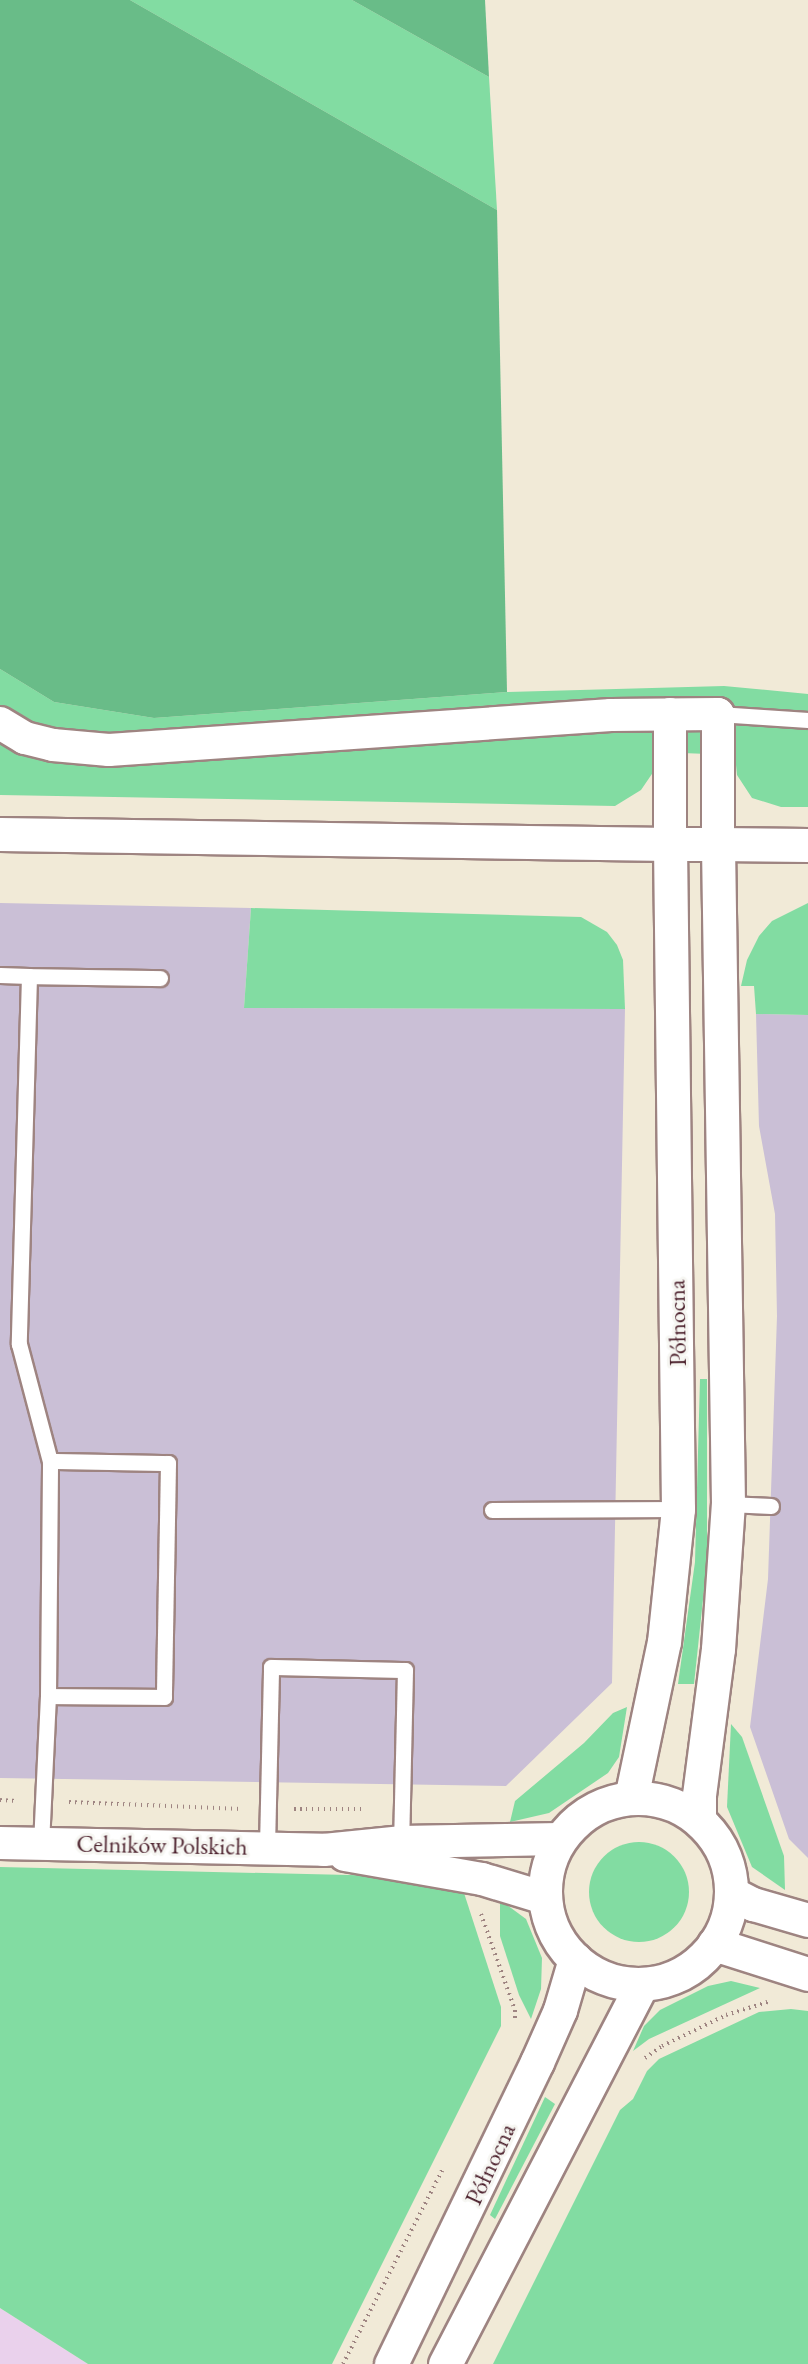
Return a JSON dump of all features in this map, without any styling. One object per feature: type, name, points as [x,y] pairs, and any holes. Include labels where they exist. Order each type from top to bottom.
[{"type":"main road","points":[[0,834],[808,845]]},
{"type":"main road","name":"Północna","points":[[631,1798],[664,1642],[678,1509],[670,844]]},
{"type":"main road","name":"Północna","points":[[699,1820],[728,1504],[718,844]]},
{"type":"main road","points":[[631,1798],[667,1802],[699,1820],[715,1837],[726,1858],[731,1893],[728,1915],[714,1944],[698,1962],[677,1975],[642,1984],[606,1978],[575,1959],[554,1931],[545,1898],[549,1861],[560,1839],[591,1810],[631,1798]]},
{"type":"main road","points":[[731,1893],[753,1904],[808,1920]]},
{"type":"main road","points":[[714,1944],[808,1974]]},
{"type":"main road","name":"Północna","points":[[391,2364],[537,2062],[560,2010],[575,1959]]},
{"type":"main road","name":"Północna","points":[[445,2364],[642,1984]]},
{"type":"street","points":[[670,714],[670,844]]},
{"type":"street","points":[[0,723],[25,738],[53,745],[109,750],[670,714],[718,714],[718,844]]},
{"type":"street","name":"Celników Polskich","points":[[0,1844],[267,1847],[324,1850],[401,1842],[560,1839]]},
{"type":"street","name":"Celników Polskich","points":[[324,1850],[384,1865],[482,1880],[545,1898]]},
{"type":"lane","points":[[718,714],[808,720]]},
{"type":"lane","points":[[0,975],[160,978]]},
{"type":"lane","points":[[28,975],[19,1344],[50,1461],[48,1696],[41,1844]]},
{"type":"lane","points":[[48,1696],[164,1697],[168,1463],[50,1461]]},
{"type":"lane","points":[[728,1504],[771,1506]]},
{"type":"lane","points":[[492,1510],[678,1509]]},
{"type":"lane","points":[[267,1847],[271,1667],[405,1670],[401,1842]]},
{"type":"path","points":[[478,1907],[516,2010],[514,2028]]},
{"type":"path","points":[[638,2066],[662,2046],[726,2015],[772,2001],[774,1994]]},
{"type":"path","points":[[343,2364],[447,2162]]},
{"type":"shaded area","points":[[0,903],[251,908],[244,1008],[625,1009],[612,1683],[506,1786],[0,1778]]},
{"type":"shaded area","points":[[756,1014],[808,1015],[808,1858],[789,1839],[750,1727],[768,1579],[777,1316],[775,1214],[759,1126]]},
{"type":"shaded area","points":[[0,2308],[88,2364],[0,2364]]},
{"type":"green space","points":[[0,0],[130,0],[497,210],[507,692],[154,718],[54,702],[0,669]]},
{"type":"green space","points":[[130,0],[352,0],[489,77],[497,210]]},
{"type":"green space","points":[[352,0],[485,0],[489,77]]},
{"type":"green space","points":[[0,669],[54,702],[154,718],[507,692],[724,686],[808,694],[808,807],[781,807],[752,798],[737,775],[735,755],[655,752],[656,768],[641,790],[615,806],[0,795]]},
{"type":"green space","points":[[808,903],[808,1015],[756,1014],[754,986],[741,986],[747,960],[759,936],[772,921]]},
{"type":"green space","points":[[251,908],[581,917],[607,932],[617,945],[623,960],[625,1009],[244,1008]]},
{"type":"green space","points":[[700,1379],[707,1379],[707,1562],[694,1684],[678,1684],[695,1562]]},
{"type":"green space","points":[[627,1707],[619,1757],[608,1773],[549,1813],[510,1822],[515,1801],[584,1743],[613,1713]]},
{"type":"green space","points":[[731,1724],[742,1737],[784,1856],[785,1890],[752,1867],[727,1807]]},
{"type":"green space","points":[[639,1842],[658,1845],[675,1856],[686,1873],[689,1892],[686,1911],[675,1928],[658,1939],[639,1942],[620,1939],[603,1928],[592,1911],[589,1892],[592,1873],[603,1856],[620,1845]]},
{"type":"green space","points":[[0,1867],[391,1876],[464,1893],[501,2007],[501,2026],[332,2364],[88,2364],[0,2308]]},
{"type":"green space","points":[[500,1900],[526,1919],[542,1958],[541,1989],[531,2019],[519,1995],[500,1936]]},
{"type":"green space","points":[[731,1981],[760,1988],[649,2039],[633,2051],[644,2026],[660,2010],[708,1986]]},
{"type":"green space","points":[[791,2009],[808,2011],[808,2364],[493,2364],[620,2110],[633,2099],[647,2071],[659,2059],[759,2012]]},
{"type":"green space","points":[[545,2097],[555,2104],[495,2219],[490,2215]]}]
